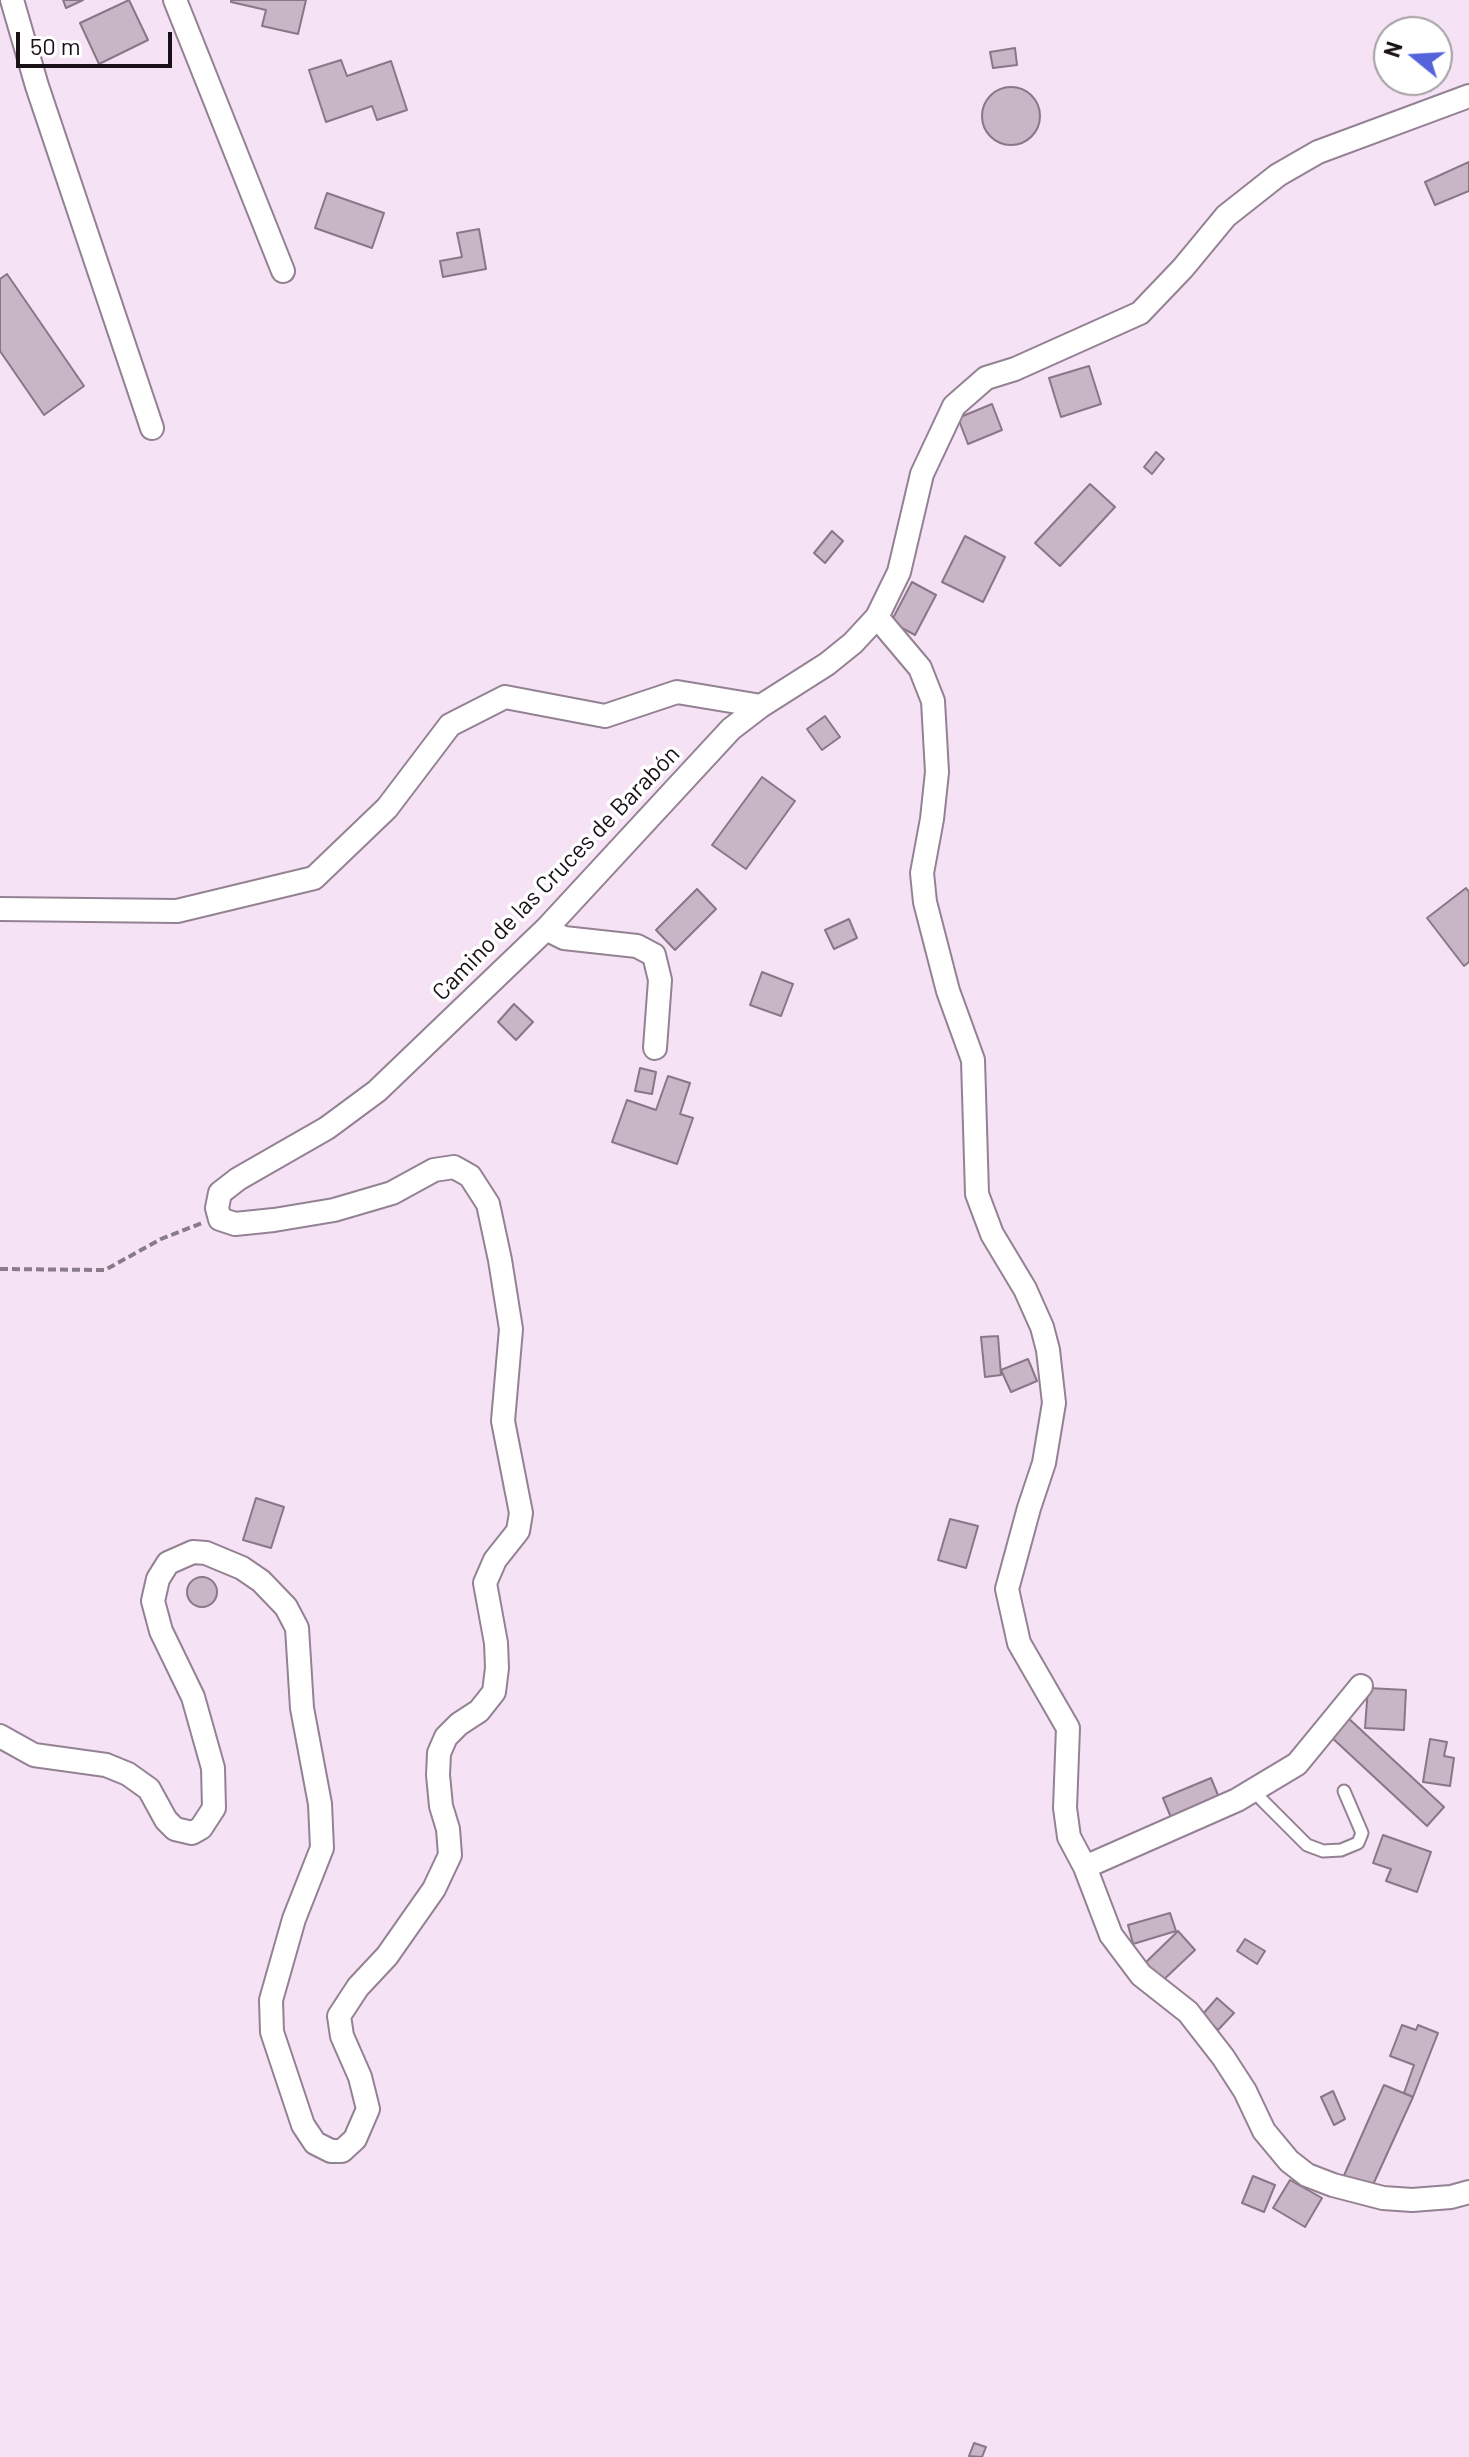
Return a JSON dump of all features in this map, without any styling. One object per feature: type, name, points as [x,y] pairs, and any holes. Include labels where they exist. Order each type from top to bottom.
[{"type":"street","points":[[12,0],[37,86],[152,428]]},
{"type":"street","points":[[175,0],[283,271]]},
{"type":"street","name":"Camino de las Cruces de Barabón","points":[[220,1219],[217,1208],[220,1193],[238,1179],[327,1128],[377,1091],[546,929],[731,729],[827,664],[853,643],[877,617],[899,572],[922,474],[954,406],[986,378],[1015,369],[1140,313],[1226,216],[1278,175],[1318,152],[1469,96]]},
{"type":"street","points":[[877,617],[920,668],[933,701],[937,772],[922,873],[925,902],[948,991],[973,1060],[977,1194],[992,1234],[1025,1289],[1042,1327],[1048,1350],[1054,1403],[1046,1448],[1007,1589],[1019,1643],[1068,1728],[1070,1741],[1065,1808],[1069,1837],[1085,1867],[1111,1935],[1141,1975],[1188,2012],[1245,2091],[1264,2131],[1289,2161],[1307,2175],[1383,2198],[1412,2200],[1451,2197],[1469,2192]]},
{"type":"street","points":[[0,909],[177,911],[314,878],[387,808],[450,725],[505,697],[605,716],[677,692],[761,706]]},
{"type":"street","points":[[546,929],[564,938],[637,946],[654,955],[660,980],[655,1048]]},
{"type":"street","points":[[0,1736],[34,1755],[106,1765],[128,1774],[149,1789],[166,1820],[175,1829],[192,1833],[201,1828],[214,1808],[213,1768],[193,1697],[161,1631],[153,1601],[158,1579],[168,1563],[193,1552],[206,1553],[242,1568],[261,1581],[286,1607],[297,1628],[302,1708],[320,1804],[322,1848],[294,1919],[271,2000],[272,2032],[303,2125],[315,2143],[331,2151],[342,2151],[355,2139],[368,2109],[360,2077],[342,2036],[339,2016],[358,1987],[387,1956],[434,1889],[450,1855],[448,1829],[441,1806],[439,1753],[446,1737],[479,1711],[494,1692],[496,1643],[485,1583],[495,1560],[518,1531],[521,1513],[503,1421],[511,1329],[488,1204],[470,1176],[454,1167],[434,1170],[392,1193],[334,1210],[235,1224],[220,1219]]},
{"type":"street","points":[[1085,1867],[1237,1800],[1297,1764],[1361,1686]]},
{"type":"lane","points":[[1254,1790],[1307,1845],[1323,1851],[1341,1850],[1358,1843],[1362,1833],[1344,1791]]},
{"type":"path","points":[[0,1269],[105,1270],[187,1227],[220,1219]]},
{"type":"building","points":[[63,0],[83,0],[66,8]]},
{"type":"building","points":[[129,0],[148,40],[99,64],[80,23]]},
{"type":"building","points":[[231,0],[306,0],[298,34],[262,26],[266,10]]},
{"type":"building","points":[[1015,48],[1017,65],[993,68],[990,52]]},
{"type":"building","points":[[341,60],[347,76],[391,61],[407,110],[377,120],[372,106],[326,122],[309,70]]},
{"type":"building","points":[[1011,87],[1032,95],[1040,116],[1032,137],[1011,145],[990,137],[982,116],[990,95]]},
{"type":"building","points":[[1469,162],[1469,191],[1435,205],[1425,182]]},
{"type":"building","points":[[327,193],[384,213],[372,248],[315,228]]},
{"type":"building","points":[[479,229],[486,269],[443,277],[440,261],[462,257],[457,233]]},
{"type":"building","points":[[7,274],[84,386],[44,415],[0,351],[0,279]]},
{"type":"building","points":[[1089,366],[1101,404],[1061,417],[1049,378]]},
{"type":"building","points":[[992,404],[1002,430],[968,444],[958,418]]},
{"type":"building","points":[[1156,452],[1164,459],[1152,474],[1144,467]]},
{"type":"building","points":[[1090,484],[1115,507],[1060,566],[1035,543]]},
{"type":"building","points":[[832,531],[843,541],[825,563],[814,553]]},
{"type":"building","points":[[965,536],[1005,557],[983,602],[942,582]]},
{"type":"building","points":[[912,582],[936,595],[915,635],[891,622]]},
{"type":"building","points":[[825,716],[840,737],[822,750],[807,729]]},
{"type":"building","points":[[762,777],[795,801],[746,869],[712,845]]},
{"type":"building","points":[[1466,888],[1469,892],[1469,962],[1464,966],[1427,918]]},
{"type":"building","points":[[697,889],[716,909],[675,950],[656,930]]},
{"type":"building","points":[[849,919],[857,938],[834,949],[825,930]]},
{"type":"building","points":[[762,972],[793,984],[781,1016],[750,1005]]},
{"type":"building","points":[[514,1004],[533,1022],[516,1040],[498,1022]]},
{"type":"building","points":[[640,1068],[656,1072],[652,1094],[635,1091]]},
{"type":"building","points":[[668,1076],[690,1083],[680,1114],[693,1118],[677,1164],[612,1142],[627,1100],[656,1110]]},
{"type":"building","points":[[998,1336],[1001,1375],[985,1377],[981,1337]]},
{"type":"building","points":[[1028,1359],[1037,1381],[1011,1392],[1001,1370]]},
{"type":"building","points":[[256,1498],[284,1507],[271,1548],[243,1540]]},
{"type":"building","points":[[950,1519],[978,1526],[966,1568],[938,1560]]},
{"type":"building","points":[[202,1577],[213,1581],[217,1592],[213,1603],[202,1607],[191,1603],[187,1592],[191,1581]]},
{"type":"building","points":[[1368,1688],[1406,1690],[1404,1730],[1365,1728]]},
{"type":"building","points":[[1346,1716],[1444,1807],[1427,1826],[1329,1735]]},
{"type":"building","points":[[1430,1739],[1447,1742],[1444,1756],[1454,1758],[1450,1786],[1423,1782]]},
{"type":"building","points":[[1211,1778],[1220,1800],[1172,1820],[1163,1798]]},
{"type":"building","points":[[1383,1835],[1431,1852],[1417,1892],[1386,1881],[1391,1869],[1373,1863]]},
{"type":"building","points":[[1170,1913],[1176,1931],[1133,1944],[1128,1925]]},
{"type":"building","points":[[1178,1931],[1195,1950],[1158,1985],[1141,1967]]},
{"type":"building","points":[[1245,1939],[1265,1951],[1257,1964],[1237,1951]]},
{"type":"building","points":[[1217,1998],[1234,2013],[1218,2030],[1202,2015]]},
{"type":"building","points":[[1402,2025],[1416,2030],[1418,2025],[1438,2033],[1413,2097],[1404,2093],[1414,2065],[1390,2056]]},
{"type":"building","points":[[1384,2085],[1413,2097],[1371,2189],[1342,2180]]},
{"type":"building","points":[[1333,2091],[1345,2119],[1334,2125],[1321,2097]]},
{"type":"building","points":[[1253,2176],[1275,2185],[1264,2212],[1242,2203]]},
{"type":"building","points":[[1290,2180],[1322,2198],[1305,2227],[1273,2208]]},
{"type":"building","points":[[974,2443],[986,2447],[982,2457],[969,2456]]}]
